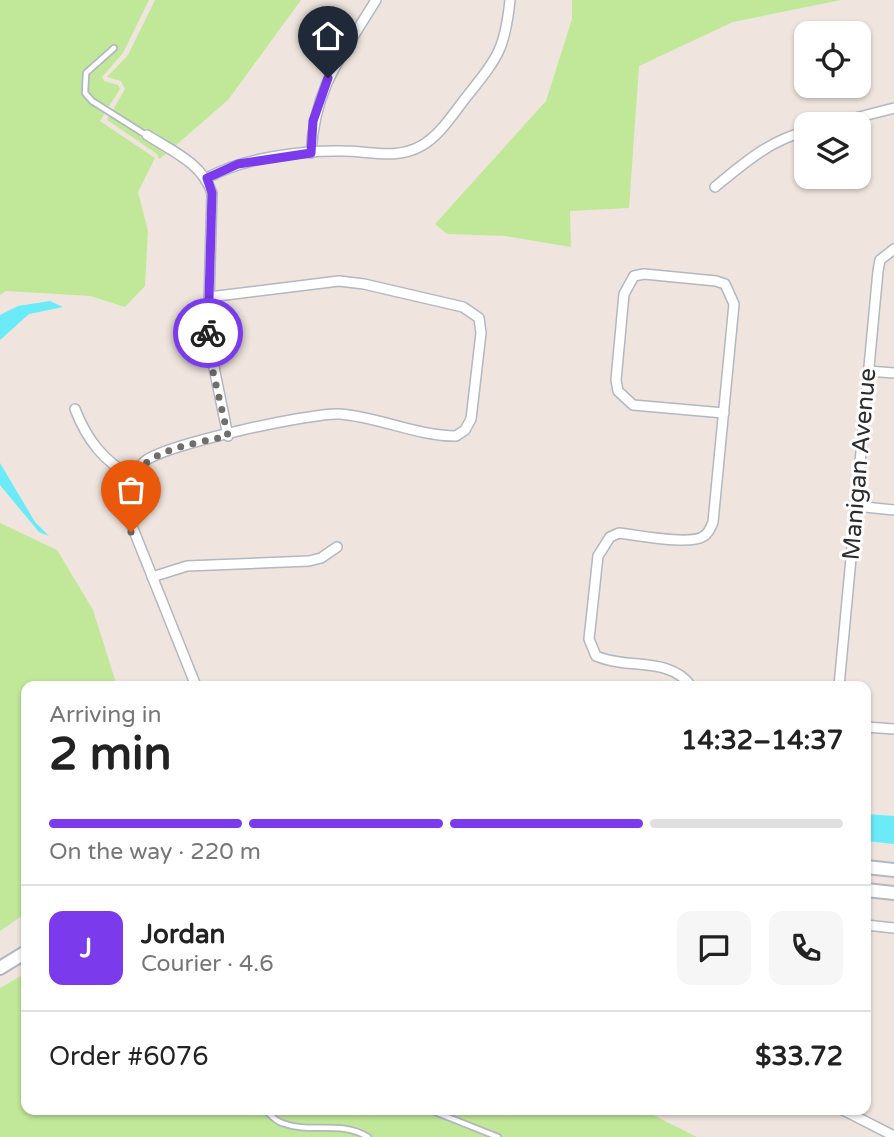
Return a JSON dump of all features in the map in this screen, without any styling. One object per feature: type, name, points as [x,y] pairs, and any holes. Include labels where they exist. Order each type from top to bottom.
[{"type":"main road","points":[[871,868],[894,870]]},
{"type":"main road","points":[[871,891],[894,893]]},
{"type":"main road","points":[[0,968],[21,955]]},
{"type":"street","points":[[311,153],[319,98],[328,78],[376,0]]},
{"type":"street","points":[[207,178],[238,164],[342,151],[395,155],[424,145],[438,133],[496,60],[506,37],[510,0]]},
{"type":"street","points":[[871,114],[894,108]]},
{"type":"street","points":[[147,135],[196,166],[207,178],[212,193],[208,338],[228,436]]},
{"type":"street","points":[[715,187],[756,154],[777,141],[794,135]]},
{"type":"street","name":"Manigan Avenue","points":[[839,681],[877,271],[880,260],[894,249]]},
{"type":"street","points":[[687,681],[680,673],[669,668],[608,661],[596,656],[589,639],[598,555],[610,537],[619,533],[692,541],[704,537],[713,522],[724,414],[734,304],[731,293],[724,284],[716,281],[644,274],[634,276],[624,294],[616,380],[618,391],[633,405],[724,414]]},
{"type":"street","points":[[194,681],[128,516],[127,495],[133,477],[145,461],[162,451],[317,414],[338,414],[456,436],[465,430],[471,419],[481,333],[479,318],[463,307],[364,284],[339,281],[209,297]]},
{"type":"street","points":[[868,371],[894,373]]},
{"type":"street","points":[[75,409],[84,432],[106,460],[133,477]]},
{"type":"street","points":[[855,506],[894,510]]},
{"type":"street","points":[[152,577],[187,566],[309,561],[321,558],[337,547]]},
{"type":"street","points":[[871,727],[894,729]]},
{"type":"street","points":[[871,926],[894,928]]},
{"type":"street","points":[[852,1115],[894,1136]]},
{"type":"lane","points":[[114,48],[86,73],[85,93],[92,101],[147,135]]},
{"type":"lane","points":[[271,1115],[284,1124],[315,1129],[345,1127],[368,1137]]},
{"type":"lane","points":[[443,1115],[498,1137]]},
{"type":"green space","points":[[0,0],[149,0],[123,53],[102,77],[104,81],[118,85],[120,89],[100,121],[155,158],[138,192],[148,231],[145,286],[125,307],[90,296],[6,291],[0,295]]},
{"type":"green space","points":[[155,0],[301,0],[228,100],[175,146],[145,128],[139,136],[166,154],[159,159],[157,154],[107,120],[125,89],[121,81],[107,77],[128,55]]},
{"type":"green space","points":[[572,0],[841,0],[733,22],[639,66],[629,208],[570,211],[571,247],[505,236],[447,234],[435,224],[546,101],[572,19]]},
{"type":"green space","points":[[0,523],[57,550],[93,610],[115,681],[21,681],[21,916],[0,931]]},
{"type":"green space","points":[[21,976],[21,1115],[653,1115],[697,1137],[0,1137],[0,988]]},
{"type":"water","points":[[50,301],[63,307],[29,314],[0,340],[0,315],[18,306]]},
{"type":"water","points":[[0,463],[35,522],[49,536],[39,532],[0,485]]},
{"type":"water","points":[[871,814],[894,816],[894,844],[871,842]]},
{"type":"way so far","points":[[131,532],[127,495],[133,477],[145,461],[162,451],[228,436],[211,363],[208,333]]},
{"type":"route","points":[[208,333],[212,193],[207,178],[224,168],[238,164],[311,153],[313,121],[328,78]]}]
